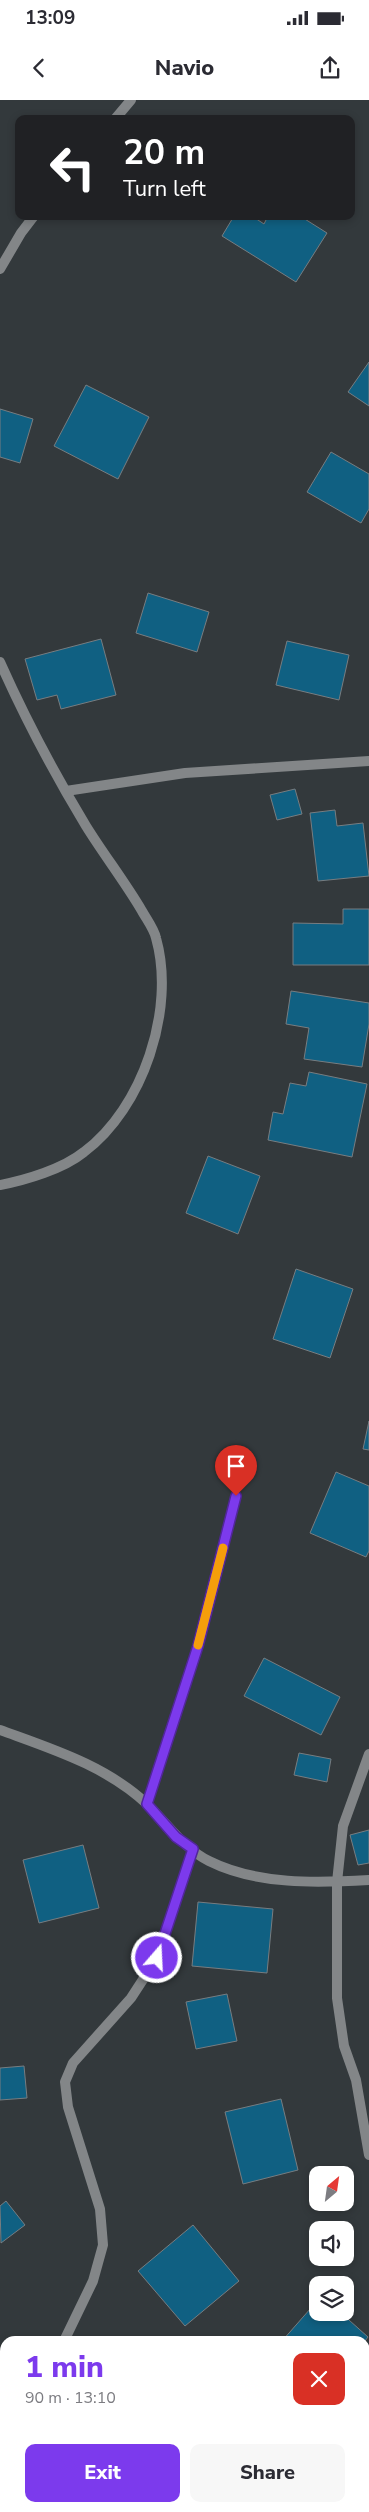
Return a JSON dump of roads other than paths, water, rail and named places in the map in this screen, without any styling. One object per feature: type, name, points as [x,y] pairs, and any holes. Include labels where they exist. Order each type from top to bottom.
[{"type":"street","points":[[118,115],[131,100]]},
{"type":"street","points":[[0,269],[31,220]]},
{"type":"street","points":[[0,662],[38,742],[156,936],[162,969],[161,1014],[144,1071],[118,1120],[84,1153],[31,1178],[0,1185]]},
{"type":"street","points":[[66,790],[185,773],[369,761]]},
{"type":"street","points":[[147,1804],[198,1646],[236,1496]]},
{"type":"street","points":[[0,1730],[62,1752],[108,1775],[147,1804],[176,1837],[208,1861],[244,1873],[292,1881],[337,1882],[369,1880]]},
{"type":"street","points":[[369,1754],[343,1826],[337,1882],[337,1998],[344,2046],[356,2080],[369,2155]]},
{"type":"street","points":[[66,2336],[94,2281],[103,2245],[100,2210],[68,2107],[65,2082],[73,2063],[131,1998],[157,1958],[193,1849]]}]
